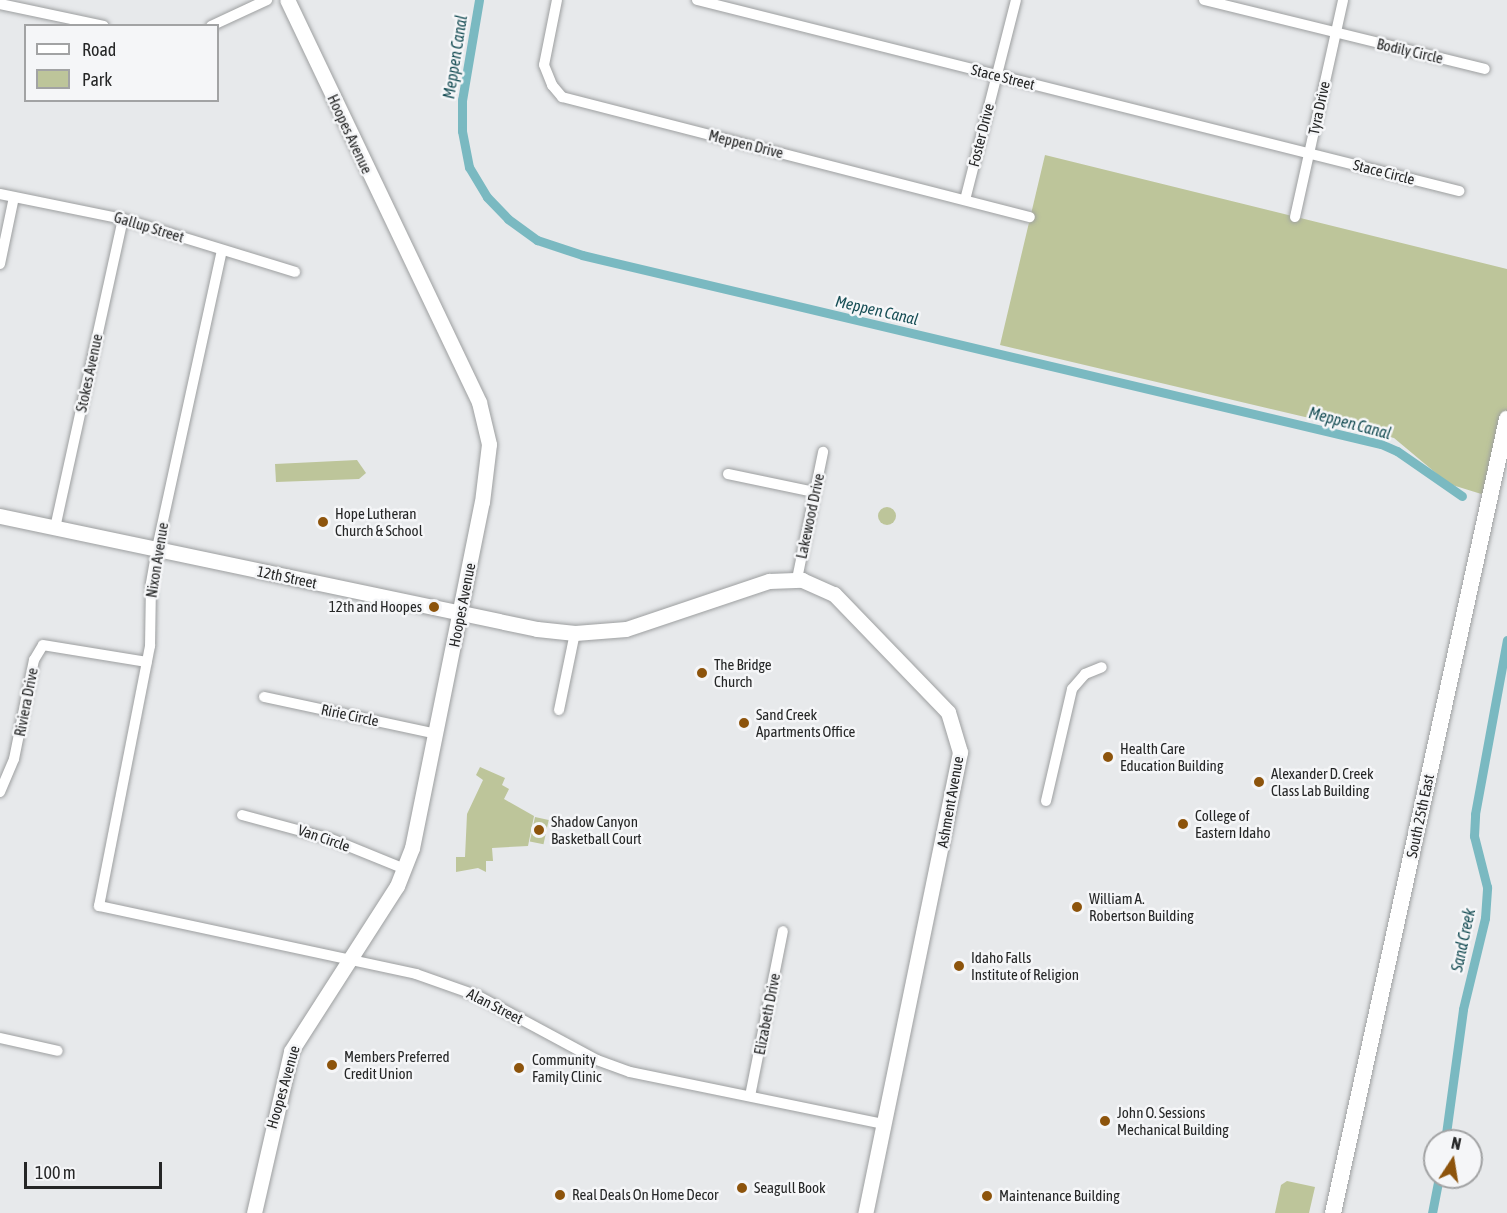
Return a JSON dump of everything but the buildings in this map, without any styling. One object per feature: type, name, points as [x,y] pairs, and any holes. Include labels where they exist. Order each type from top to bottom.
[{"type":"main road","name":"South 25th East","points":[[1334,1213],[1507,419]]},
{"type":"street","points":[[215,24],[267,0]]},
{"type":"street","name":"Hoopes Avenue","points":[[254,1213],[291,1051],[347,958],[405,869],[461,613],[487,471],[486,425],[479,402],[287,0]]},
{"type":"street","name":"Meppen Drive","points":[[557,0],[544,65],[546,75],[562,97],[1030,217]]},
{"type":"street","name":"Stace Street","points":[[697,0],[1309,154]]},
{"type":"street","name":"Foster Drive","points":[[965,200],[1016,0]]},
{"type":"street","name":"Bodily Circle","points":[[1204,0],[1485,69]]},
{"type":"street","name":"Tyra Drive","points":[[1295,217],[1343,0]]},
{"type":"street","points":[[0,4],[95,24]]},
{"type":"street","name":"Stace Circle","points":[[1309,154],[1459,190]]},
{"type":"street","name":"Gallup Street","points":[[0,194],[123,219],[295,272]]},
{"type":"street","points":[[0,264],[14,197]]},
{"type":"street","name":"Stokes Avenue","points":[[55,528],[123,219]]},
{"type":"street","name":"Nixon Avenue","points":[[99,906],[147,662],[151,584],[157,549],[222,250]]},
{"type":"street","name":"Lakewood Drive","points":[[796,579],[823,452]]},
{"type":"street","points":[[728,474],[814,492]]},
{"type":"street","name":"12th Street","points":[[0,516],[461,613],[575,633]]},
{"type":"street","name":"Ashment Avenue","points":[[575,633],[626,629],[769,581],[796,579],[834,594],[928,688],[948,712],[960,752],[865,1213]]},
{"type":"street","points":[[559,710],[575,633]]},
{"type":"street","name":"Riviera Drive","points":[[0,792],[15,759],[34,660],[43,645],[147,662]]},
{"type":"street","points":[[1046,801],[1072,689],[1085,674],[1102,667]]},
{"type":"street","name":"Ririe Circle","points":[[264,697],[436,734]]},
{"type":"street","name":"Van Circle","points":[[242,814],[331,839],[405,869]]},
{"type":"street","name":"Alan Street","points":[[99,906],[347,958],[454,985],[597,1060],[630,1072],[883,1124]]},
{"type":"street","name":"Elizabeth Drive","points":[[750,1096],[783,931]]},
{"type":"street","points":[[0,1038],[58,1051]]},
{"type":"green space","points":[[1045,155],[1507,269],[1507,419],[1491,497],[1449,484],[1394,438],[1000,345]]},
{"type":"green space","points":[[357,460],[366,473],[359,479],[276,482],[275,464]]},
{"type":"green space","points":[[883,507],[891,507],[896,512],[894,523],[883,525],[878,520],[878,512]]},
{"type":"green space","points":[[480,767],[505,778],[502,785],[509,789],[504,799],[534,816],[528,846],[492,848],[493,861],[486,861],[486,872],[478,868],[456,872],[456,857],[465,857],[467,814],[483,780],[476,775]]},
{"type":"green space","name":"Shadow Canyon Basketball Court","points":[[535,817],[549,820],[543,844],[530,841]]},
{"type":"green space","points":[[1287,1181],[1315,1187],[1309,1213],[1275,1213],[1281,1185]]},
{"type":"waterway","name":"Meppen Canal","points":[[479,0],[462,100],[462,131],[469,167],[487,197],[508,219],[537,240],[582,255],[1381,444],[1397,451],[1462,496]]},
{"type":"waterway","name":"Sand Creek","points":[[1447,1129],[1463,1009],[1485,918],[1487,887],[1474,836],[1475,814],[1507,640]]},
{"type":"waterway","name":"Sand Creek","points":[[1432,1213],[1437,1189]]},
{"type":"place","name":"Hope Lutheran Church & School","points":[[323,522]]},
{"type":"place","name":"12th and Hoopes","points":[[434,607]]},
{"type":"place","name":"The Bridge Church","points":[[702,673]]},
{"type":"place","name":"Sand Creek Apartments Office","points":[[744,723]]},
{"type":"place","name":"Health Care Education Building","points":[[1108,757]]},
{"type":"place","name":"Alexander D. Creek Class Lab Building","points":[[1259,782]]},
{"type":"place","name":"College of Eastern Idaho","points":[[1183,824]]},
{"type":"place","name":"Shadow Canyon Basketball Court","points":[[539,830]]},
{"type":"place","name":"William A. Robertson Building","points":[[1077,907]]},
{"type":"place","name":"Idaho Falls Institute of Religion","points":[[959,966]]},
{"type":"place","name":"Members Preferred Credit Union","points":[[332,1065]]},
{"type":"place","name":"Community Family Clinic","points":[[519,1068]]},
{"type":"place","name":"John O. Sessions Mechanical Building","points":[[1105,1121]]},
{"type":"place","name":"Seagull Book","points":[[742,1188]]},
{"type":"place","name":"Real Deals On Home Decor","points":[[560,1195]]},
{"type":"place","name":"Maintenance Building","points":[[987,1196]]}]
